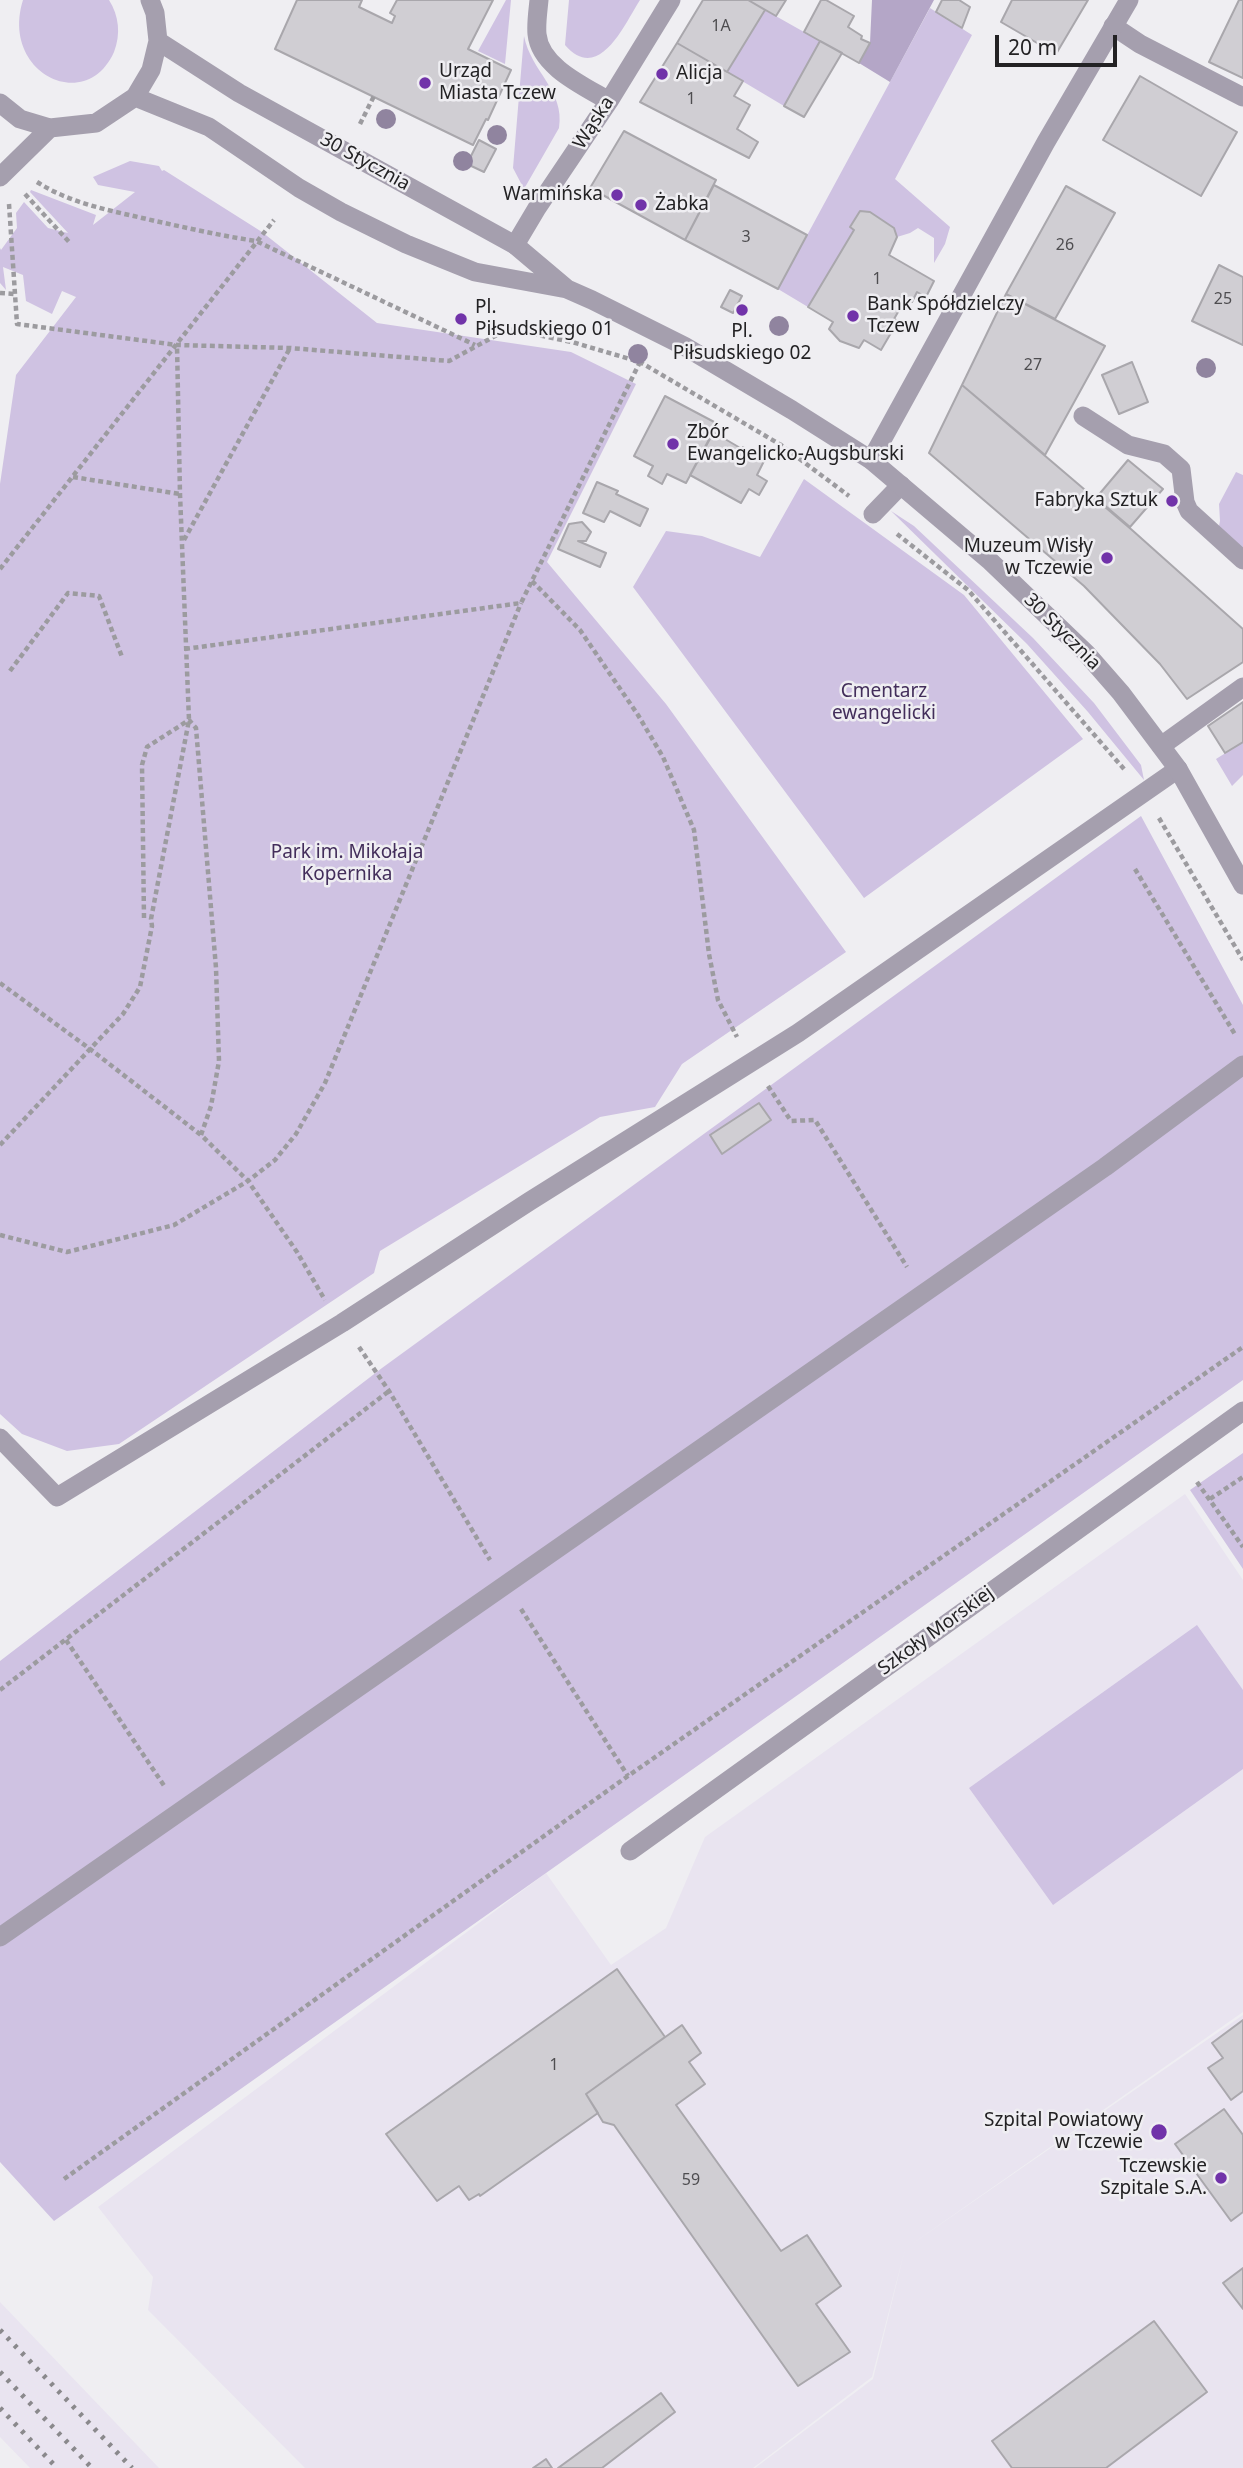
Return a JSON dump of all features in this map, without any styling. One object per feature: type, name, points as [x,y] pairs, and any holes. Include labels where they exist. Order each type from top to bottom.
[{"type":"street","points":[[0,103],[20,118],[50,128],[96,123],[135,97],[151,71],[158,41],[155,13],[150,0]]},
{"type":"street","points":[[539,0],[537,36],[547,57],[569,77],[609,101]]},
{"type":"street","name":"Wąska","points":[[515,245],[671,0]]},
{"type":"street","points":[[871,460],[1046,142],[1129,0]]},
{"type":"street","points":[[1114,26],[1140,44],[1243,97]]},
{"type":"street","name":"30 Stycznia","points":[[158,41],[239,93],[515,245],[567,289],[684,346],[871,460],[989,560],[1086,653],[1121,692],[1178,769],[1243,885]]},
{"type":"street","name":"30 Stycznia","points":[[135,97],[209,127],[299,188],[406,244],[474,272],[567,289]]},
{"type":"street","points":[[9,185],[50,128]]},
{"type":"street","points":[[1083,416],[1128,445],[1164,454],[1181,468],[1189,511],[1243,560]]},
{"type":"street","points":[[873,514],[901,485]]},
{"type":"street","points":[[1161,746],[1243,687]]},
{"type":"street","points":[[0,1438],[57,1497],[342,1323],[797,1032],[1178,769]]},
{"type":"street","points":[[0,1937],[1105,1167],[1243,1065]]},
{"type":"street","name":"Szkoły Morskiej","points":[[630,1851],[1243,1411]]},
{"type":"path","points":[[359,126],[374,96]]},
{"type":"path","points":[[31,177],[55,193],[83,204],[256,241],[475,346]]},
{"type":"path","points":[[9,185],[71,244]]},
{"type":"path","points":[[9,185],[17,324],[177,345],[290,348],[449,361],[508,329],[572,342],[640,362],[781,444],[968,590],[1144,792],[1243,960]]},
{"type":"path","points":[[0,569],[274,220]]},
{"type":"path","points":[[0,293],[15,294]]},
{"type":"path","points":[[0,1145],[123,1014],[140,987],[189,720],[177,345]]},
{"type":"path","points":[[182,543],[290,348]]},
{"type":"path","points":[[0,1235],[67,1252],[174,1225],[248,1181],[275,1160],[296,1134],[325,1083],[521,603],[640,362]]},
{"type":"path","points":[[72,477],[180,494]]},
{"type":"path","points":[[532,581],[580,630],[663,757],[694,830],[709,954],[718,1000],[751,1061],[791,1121],[815,1119],[923,1293]]},
{"type":"path","points":[[10,671],[68,593],[99,596],[122,657]]},
{"type":"path","points":[[185,649],[521,603]]},
{"type":"path","points":[[144,918],[142,765],[147,747],[189,720]]},
{"type":"path","points":[[189,720],[197,728],[216,968],[219,1061],[211,1106],[201,1136]]},
{"type":"path","points":[[1135,869],[1242,1044]]},
{"type":"path","points":[[0,983],[201,1136],[248,1181],[297,1252],[331,1310],[389,1391],[505,1585],[628,1776]]},
{"type":"path","points":[[64,2179],[628,1776],[1243,1347]]},
{"type":"path","points":[[0,1690],[389,1391]]},
{"type":"path","points":[[1210,1499],[1243,1477]]},
{"type":"path","points":[[1196,1481],[1243,1547]]},
{"type":"path","points":[[66,1640],[181,1811]]},
{"type":"shaded area","points":[[872,0],[934,0],[890,82],[859,63],[870,43]]},
{"type":"shaded area","points":[[1185,1494],[1243,1580],[1243,2012],[909,2246],[1243,2015],[1243,2468],[755,2468],[873,2379],[905,2249],[872,2377],[753,2468],[305,2468],[148,2310],[153,2277],[98,2207],[546,1873],[611,1965],[666,1928],[705,1837]]},
{"type":"shaded area","points":[[0,2302],[159,2468],[30,2468],[0,2437]]},
{"type":"green space","points":[[23,0],[109,0],[117,19],[118,39],[114,52],[101,71],[85,81],[67,82],[49,77],[34,65],[24,48],[19,26]]},
{"type":"green space","points":[[506,0],[511,0],[505,64],[478,51]]},
{"type":"green space","points":[[569,0],[640,0],[618,36],[599,54],[589,58],[577,55],[565,45]]},
{"type":"green space","points":[[930,8],[972,35],[895,179],[950,227],[945,244],[934,263],[934,238],[918,228],[897,237],[894,228],[850,227],[854,230],[808,307],[778,289]]},
{"type":"green space","points":[[765,10],[820,41],[784,106],[727,72]]},
{"type":"green space","points":[[524,36],[533,60],[552,92],[560,115],[559,128],[524,189],[513,168]]},
{"type":"green space","name":"Park im. Mikołaja Kopernika","points":[[130,161],[159,166],[162,171],[262,232],[377,323],[571,352],[636,384],[547,562],[666,704],[846,952],[682,1064],[655,1107],[600,1117],[380,1251],[374,1273],[119,1444],[67,1451],[22,1434],[0,1414],[0,484],[16,375],[76,297],[62,291],[52,314],[26,301],[23,275],[3,267],[6,290],[0,283],[0,248],[1,250],[17,228],[16,213],[24,202],[48,228],[68,233],[31,190],[96,215],[93,225],[135,192],[98,185],[93,177]]},
{"type":"green space","points":[[1236,472],[1243,475],[1243,560],[1217,536],[1219,504]]},
{"type":"green space","name":"Cmentarz ewangelicki","points":[[804,479],[964,595],[1083,739],[864,898],[633,587],[666,531],[702,536],[760,557]]},
{"type":"green space","points":[[891,511],[914,526],[1033,638],[1094,703],[1141,765],[1144,780],[1027,644]]},
{"type":"green space","points":[[1243,742],[1243,775],[1232,786],[1216,759]]},
{"type":"green space","points":[[1141,816],[1243,1005],[1243,1380],[54,2221],[0,2162],[0,1661],[382,1368]]},
{"type":"green space","points":[[1243,1453],[1243,1569],[1190,1490]]},
{"type":"green space","points":[[1197,1625],[1243,1690],[1243,1769],[1053,1905],[969,1788]]},
{"type":"building","name":"Urząd Miasta Tczew","points":[[297,0],[362,0],[359,7],[392,23],[395,16],[390,13],[397,0],[493,0],[468,49],[511,70],[473,145],[275,49]]},
{"type":"building","points":[[703,0],[748,0],[765,10],[727,72],[677,43]]},
{"type":"building","points":[[748,0],[786,0],[776,16]]},
{"type":"building","points":[[821,0],[826,0],[854,16],[848,27],[870,43],[859,63],[804,32]]},
{"type":"building","points":[[942,0],[959,0],[970,7],[962,28],[936,12]]},
{"type":"building","points":[[1012,0],[1088,0],[1056,54],[1001,22]]},
{"type":"building","points":[[1239,0],[1243,0],[1243,78],[1209,62]]},
{"type":"building","points":[[820,41],[842,53],[804,117],[784,106]]},
{"type":"building","points":[[677,43],[743,81],[734,96],[750,105],[737,129],[758,142],[749,158],[640,102]]},
{"type":"building","points":[[1140,76],[1237,132],[1201,196],[1103,140]]},
{"type":"building","points":[[624,131],[716,180],[685,240],[590,188]]},
{"type":"building","points":[[479,140],[496,149],[484,172],[467,164]]},
{"type":"building","points":[[714,185],[807,235],[778,289],[685,240]]},
{"type":"building","points":[[1066,186],[1115,213],[1055,319],[1006,294]]},
{"type":"building","points":[[860,211],[870,212],[894,228],[897,237],[889,255],[934,281],[926,297],[917,292],[912,302],[905,300],[894,319],[898,321],[881,350],[864,340],[859,348],[840,341],[829,329],[833,322],[808,307],[854,230],[850,227]]},
{"type":"building","points":[[1219,265],[1243,277],[1243,345],[1192,321]]},
{"type":"building","points":[[730,290],[742,296],[733,313],[721,307]]},
{"type":"building","points":[[1006,294],[1105,346],[1045,455],[962,385]]},
{"type":"building","points":[[1132,362],[1148,402],[1119,414],[1102,375]]},
{"type":"building","name":"Muzeum Wisły w Tczewie","points":[[962,385],[1243,629],[1243,662],[1187,699],[1160,664],[1084,586],[929,453]]},
{"type":"building","name":"Zbór Ewangelicko-Augsburski","points":[[665,396],[718,424],[686,483],[667,474],[662,484],[648,476],[653,466],[634,456]]},
{"type":"building","points":[[713,432],[758,458],[759,456],[765,459],[757,475],[767,481],[759,495],[749,489],[741,503],[690,475]]},
{"type":"building","points":[[1128,460],[1163,489],[1130,527],[1096,498]]},
{"type":"building","points":[[597,482],[648,509],[640,526],[610,511],[604,522],[583,513]]},
{"type":"building","points":[[582,522],[591,532],[586,541],[578,541],[606,553],[600,567],[558,549],[569,524]]},
{"type":"building","points":[[1243,702],[1243,742],[1225,753],[1208,726]]},
{"type":"building","points":[[759,1103],[771,1120],[722,1154],[710,1135]]},
{"type":"building","points":[[617,1969],[665,2037],[586,2094],[598,2113],[480,2196],[479,2194],[469,2200],[459,2186],[437,2201],[386,2134]]},
{"type":"building","points":[[1243,2020],[1243,2091],[1231,2100],[1208,2068],[1223,2058],[1212,2043]]},
{"type":"building","points":[[682,2025],[701,2053],[689,2062],[705,2084],[676,2105],[781,2251],[807,2235],[841,2286],[816,2304],[850,2352],[798,2386],[614,2125],[603,2122],[586,2094]]},
{"type":"building","name":"Tczewskie Szpitale S.A.","points":[[1224,2109],[1243,2135],[1243,2212],[1231,2221],[1175,2144]]},
{"type":"building","points":[[1243,2268],[1243,2309],[1223,2283]]},
{"type":"building","points":[[1154,2321],[1207,2392],[1106,2468],[1012,2468],[992,2441]]},
{"type":"building","points":[[661,2393],[675,2412],[602,2468],[558,2468]]},
{"type":"building","points":[[546,2459],[552,2468],[533,2468]]},
{"type":"railway","points":[[0,2330],[132,2468]]},
{"type":"railway","points":[[0,2372],[92,2468]]},
{"type":"railway","points":[[0,2408],[57,2468]]},
{"type":"place","name":"Alicja","points":[[662,74]]},
{"type":"place","name":"Urząd Miasta Tczew","points":[[425,83]]},
{"type":"place","name":"Warmińska","points":[[617,195]]},
{"type":"place","name":"Żabka","points":[[641,205]]},
{"type":"place","name":"Pl. Piłsudskiego 02","points":[[742,310]]},
{"type":"place","name":"Bank Spółdzielczy Tczew","points":[[853,316]]},
{"type":"place","name":"Pl. Piłsudskiego 01","points":[[461,319]]},
{"type":"place","name":"Zbór Ewangelicko-Augsburski","points":[[673,444]]},
{"type":"place","name":"Fabryka Sztuk","points":[[1172,501]]},
{"type":"place","name":"Muzeum Wisły w Tczewie","points":[[1107,558]]},
{"type":"place","name":"Szpital Powiatowy w Tczewie","points":[[1159,2132]]},
{"type":"place","name":"Tczewskie Szpitale S.A.","points":[[1221,2178]]}]
